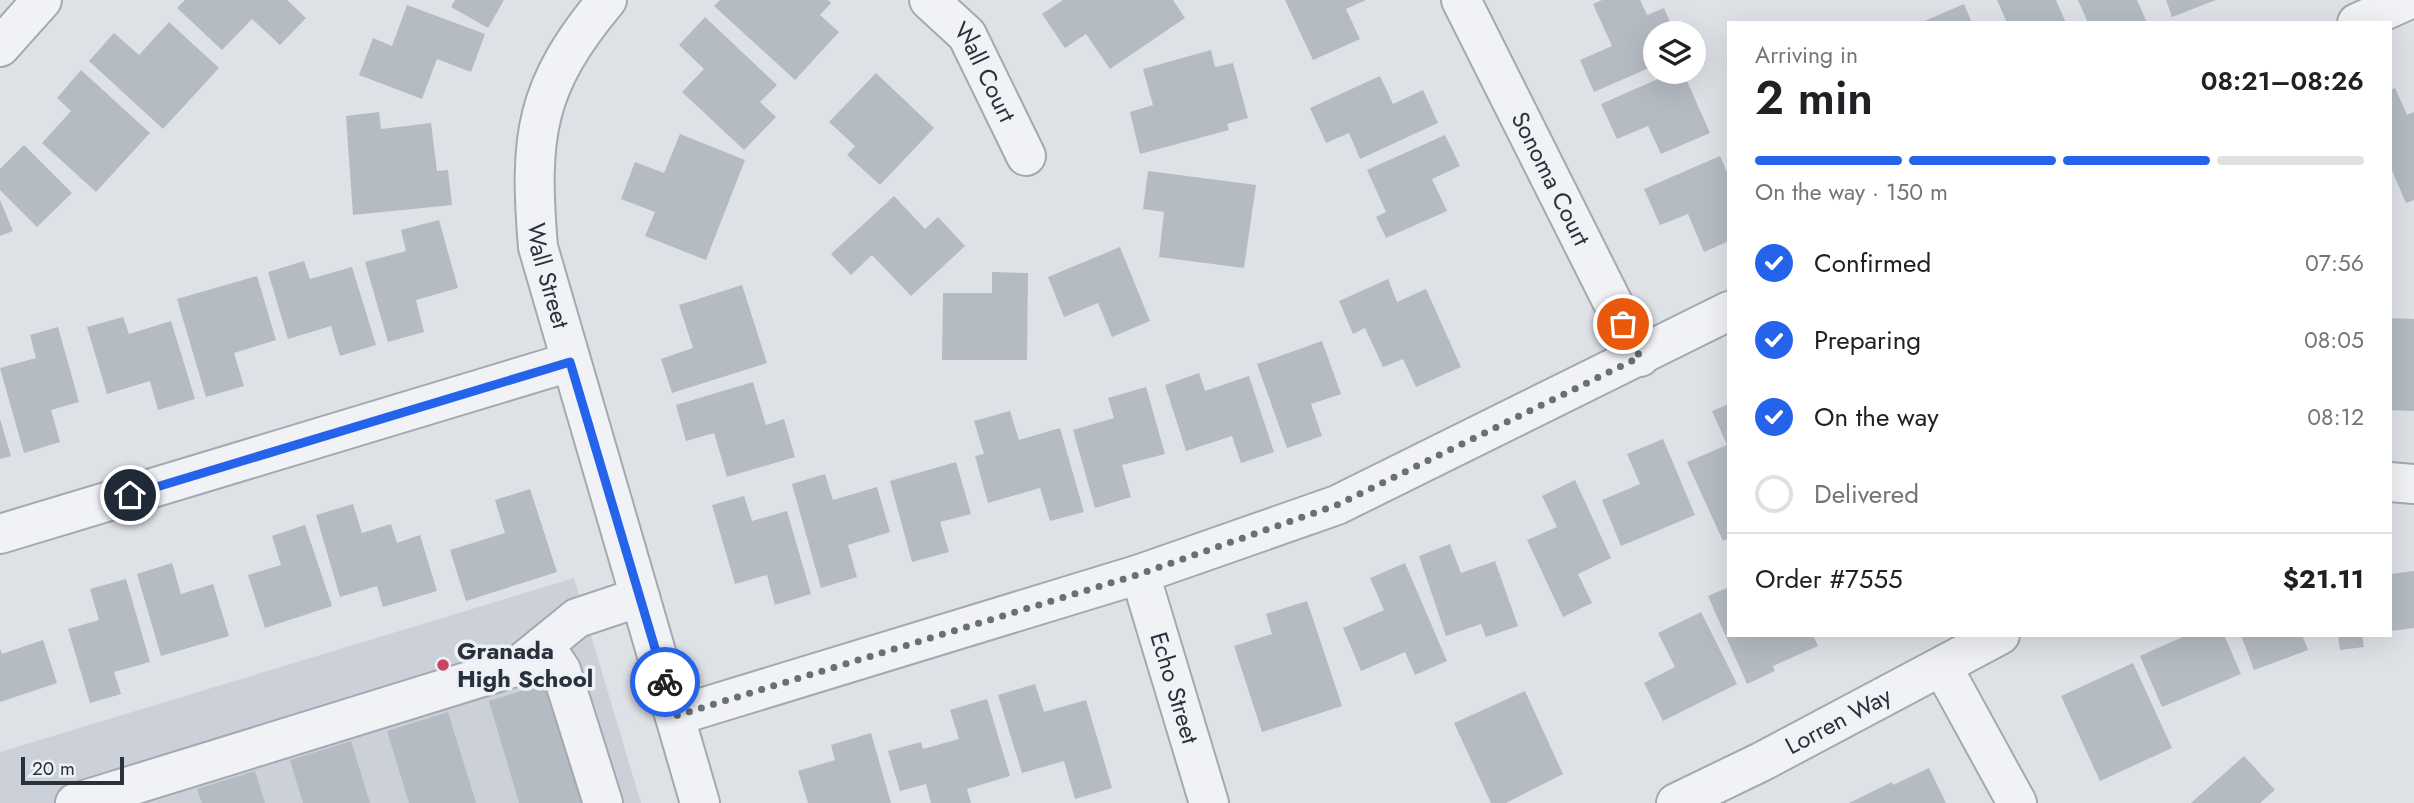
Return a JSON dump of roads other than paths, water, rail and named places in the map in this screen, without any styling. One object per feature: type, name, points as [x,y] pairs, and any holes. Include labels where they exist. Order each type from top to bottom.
[{"type":"street","points":[[0,47],[42,0]]},
{"type":"street","name":"Wall Street","points":[[607,0],[576,36],[549,85],[536,139],[533,192],[538,247],[700,803]]},
{"type":"street","name":"Wall Court","points":[[929,0],[967,35],[1026,156]]},
{"type":"street","name":"Sonoma Court","points":[[1461,0],[1640,357]]},
{"type":"street","points":[[2361,21],[2408,0]]},
{"type":"street","points":[[675,716],[1140,574],[1337,505],[1727,312]]},
{"type":"street","points":[[0,534],[570,362]]},
{"type":"street","points":[[2392,482],[2414,484]]},
{"type":"street","name":"Echo Street","points":[[1140,574],[1209,803]]},
{"type":"street","points":[[75,803],[518,666],[577,618],[640,597]]},
{"type":"street","name":"Lorren Way","points":[[1676,803],[1943,668],[1997,637]]},
{"type":"street","points":[[544,645],[561,670],[603,803]]},
{"type":"street","points":[[1943,668],[2017,803]]},
{"type":"place","name":"Granada High School","points":[[443,665]]}]
